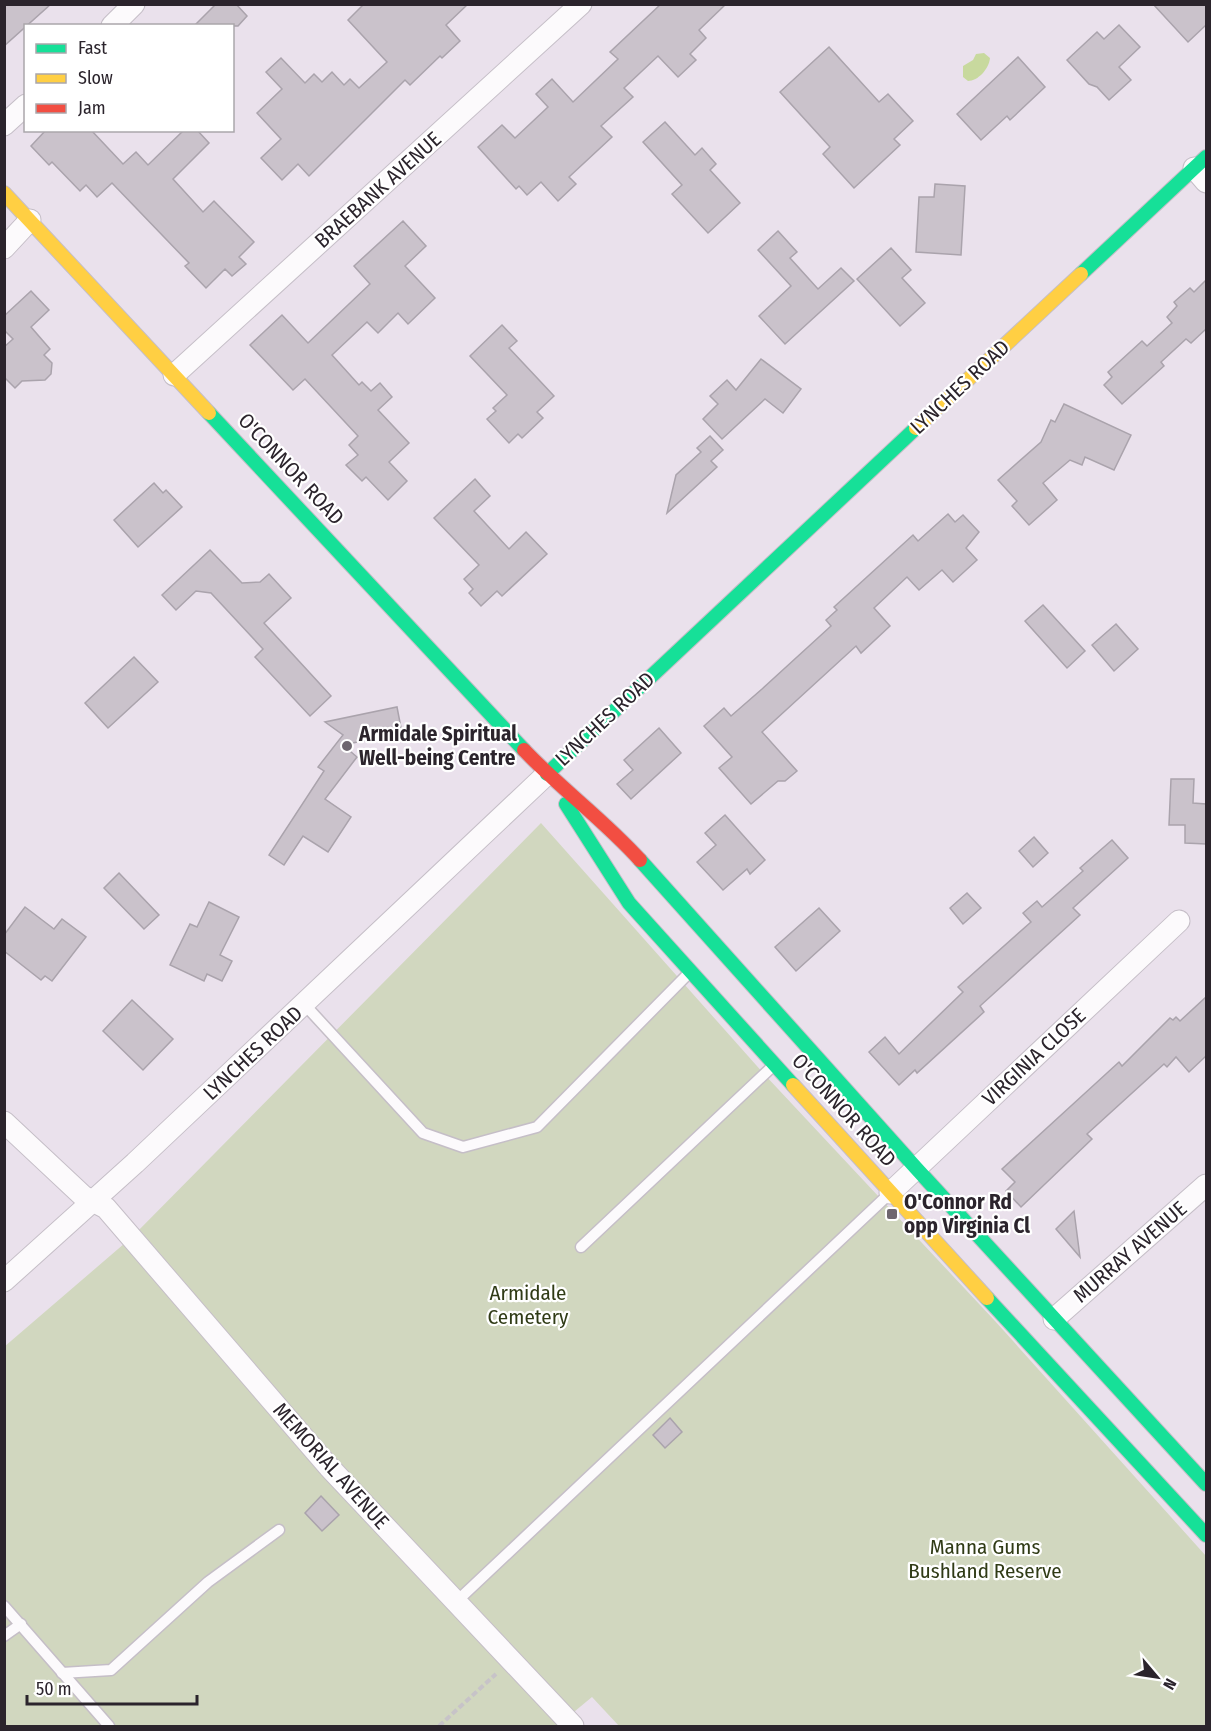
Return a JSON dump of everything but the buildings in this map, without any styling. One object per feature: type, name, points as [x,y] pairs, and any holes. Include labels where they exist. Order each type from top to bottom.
[{"type":"street","points":[[114,24],[134,4]]},
{"type":"street","name":"BRAEBANK AVENUE","points":[[174,375],[581,4]]},
{"type":"street","points":[[4,125],[24,107]]},
{"type":"street","name":"LYNCHES ROAD","points":[[4,1281],[94,1202],[547,774],[1202,169]]},
{"type":"street","name":"O'CONNOR ROAD","points":[[4,193],[547,774],[621,838],[916,1168],[1206,1484]]},
{"type":"street","points":[[4,248],[30,220]]},
{"type":"street","name":"O'CONNOR ROAD","points":[[547,774],[629,903],[890,1193],[1206,1535]]},
{"type":"street","name":"VIRGINIA CLOSE","points":[[890,1193],[1179,921]]},
{"type":"street","name":"MEMORIAL AVENUE","points":[[4,1122],[83,1196],[106,1208],[329,1467],[573,1726]]},
{"type":"street","name":"MURRAY AVENUE","points":[[1054,1319],[1206,1185]]},
{"type":"lane","points":[[305,1005],[423,1133],[463,1147],[537,1127],[691,972]]},
{"type":"lane","points":[[581,1248],[774,1065]]},
{"type":"lane","points":[[456,1602],[890,1193]]},
{"type":"lane","points":[[62,1673],[111,1670],[208,1582],[279,1530]]},
{"type":"lane","points":[[4,1606],[109,1726]]},
{"type":"lane","points":[[4,1636],[21,1624]]},
{"type":"path","points":[[439,1726],[511,1660]]},
{"type":"green space","name":"Armidale Cemetery","points":[[541,823],[764,1074],[995,1321],[1206,1556],[1206,1726],[619,1726],[592,1697],[557,1726],[5,1726],[4,1347],[132,1237]]},
{"type":"shaded area","points":[[984,53],[990,58],[988,66],[979,77],[968,81],[963,77],[963,66],[973,60],[976,54]]},
{"type":"traffic: fast","points":[[1081,274],[1206,157]]},
{"type":"traffic: fast","points":[[209,413],[524,750]]},
{"type":"traffic: fast","points":[[547,774],[916,428]]},
{"type":"traffic: fast","points":[[566,804],[629,903],[793,1085]]},
{"type":"traffic: fast","points":[[640,860],[916,1168],[1206,1484]]},
{"type":"traffic: fast","points":[[987,1298],[1206,1535]]},
{"type":"traffic: slow","points":[[4,193],[209,413]]},
{"type":"traffic: slow","points":[[916,428],[1081,274]]},
{"type":"traffic: slow","points":[[793,1085],[987,1298]]},
{"type":"traffic: jam","points":[[524,750],[640,860]]},
{"type":"place","name":"Armidale Spiritual Well-being Centre","points":[[347,746]]},
{"type":"place","name":"O'Connor Rd opp Virginia Cl","points":[[892,1214]]},
{"type":"park label","name":"Manna Gums Bushland Reserve","points":[[985,1559]]}]
